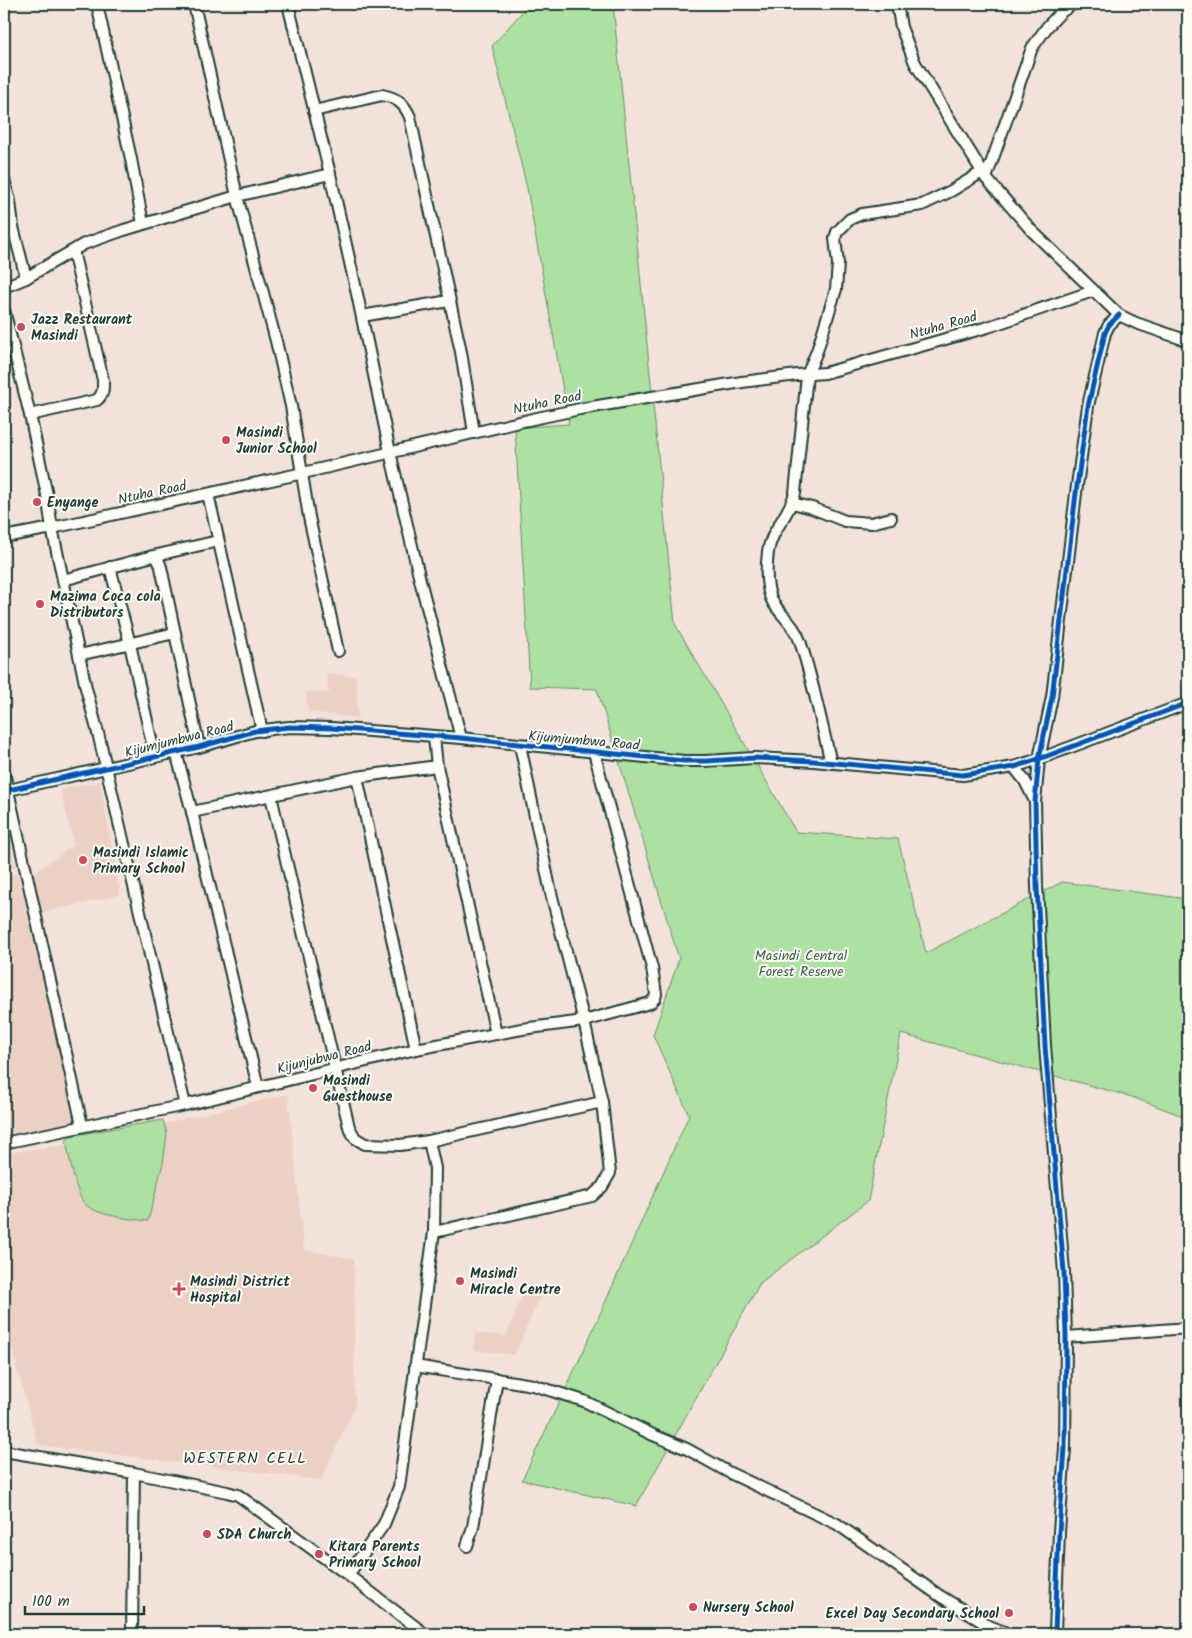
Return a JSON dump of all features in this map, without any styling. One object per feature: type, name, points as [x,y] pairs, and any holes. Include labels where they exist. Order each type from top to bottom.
[{"type":"street","points":[[97,4],[131,158],[143,224]]},
{"type":"street","points":[[194,4],[237,196],[291,406],[309,517],[338,651]]},
{"type":"street","points":[[288,4],[330,174],[390,452],[420,580],[461,738]]},
{"type":"street","points":[[897,4],[901,27],[915,63],[984,175],[1032,231],[1119,315],[1136,324],[1188,341]]},
{"type":"street","points":[[831,763],[799,638],[774,604],[769,591],[768,554],[769,546],[792,503],[796,488],[808,375],[836,288],[838,264],[835,238],[838,230],[850,219],[862,214],[922,206],[984,175],[1032,48],[1046,27],[1061,12],[1073,4]]},
{"type":"street","points":[[314,111],[382,96],[394,98],[401,102],[410,117],[461,352],[474,432]]},
{"type":"street","points":[[4,287],[26,278],[84,244],[237,196],[330,174]]},
{"type":"street","points":[[4,180],[26,278]]},
{"type":"street","points":[[30,415],[97,400],[103,392],[103,380],[73,251]]},
{"type":"street","name":"Ntuha Road","points":[[4,537],[303,473],[580,409],[770,378],[835,371],[988,327],[1093,291]]},
{"type":"street","points":[[362,316],[449,301]]},
{"type":"street","points":[[4,310],[30,415],[79,655],[185,1105]]},
{"type":"street","points":[[1055,1633],[1059,1532],[1066,1448],[1066,1337],[1064,1272],[1046,1046],[1037,886],[1035,802],[1039,759],[1052,697],[1088,406],[1105,333],[1119,315]]},
{"type":"street","points":[[208,494],[262,730]]},
{"type":"street","points":[[792,503],[812,508],[845,521],[871,523],[891,518]]},
{"type":"street","points":[[63,580],[152,556],[218,541]]},
{"type":"street","points":[[152,556],[158,560],[161,567],[199,747]]},
{"type":"street","points":[[110,567],[130,644],[155,757]]},
{"type":"street","points":[[79,655],[175,633]]},
{"type":"street","name":"Kijumjumbwa Road","points":[[6,791],[199,747],[255,731],[289,727],[331,728],[461,738],[684,761],[754,758],[963,774],[1014,767],[1188,703]]},
{"type":"street","points":[[434,737],[437,766],[496,1034]]},
{"type":"street","points":[[434,1232],[592,1196],[602,1187],[610,1174],[602,1102],[584,1021],[551,893],[520,745]]},
{"type":"street","points":[[176,752],[258,1087]]},
{"type":"street","name":"Kijunjubwa Road","points":[[4,1143],[185,1105],[416,1049],[496,1034],[584,1021],[648,1004],[656,994],[652,968],[594,752]]},
{"type":"street","points":[[192,812],[357,777],[437,766]]},
{"type":"street","points":[[1014,767],[1025,781],[1035,802]]},
{"type":"street","points":[[4,772],[6,791],[82,1126]]},
{"type":"street","points":[[357,777],[416,1049]]},
{"type":"street","points":[[271,796],[349,1128],[356,1138],[365,1144],[400,1145],[429,1141],[602,1102]]},
{"type":"street","points":[[348,1575],[384,1524],[399,1486],[434,1232],[435,1168],[429,1141]]},
{"type":"street","points":[[1066,1337],[1188,1328]]},
{"type":"street","points":[[415,1366],[533,1385],[584,1401],[653,1435],[687,1449],[837,1524],[986,1630],[1008,1634]]},
{"type":"street","points":[[467,1546],[473,1527],[497,1379]]},
{"type":"street","points":[[4,1451],[134,1473],[227,1492],[238,1496],[348,1575],[425,1634]]},
{"type":"street","points":[[132,1634],[134,1473]]},
{"type":"shaded area","points":[[326,674],[356,676],[358,718],[308,712],[306,692],[329,693]]},
{"type":"shaded area","name":"Masindi Islamic Primary School","points":[[100,781],[120,895],[39,913],[31,875],[74,845],[60,790]]},
{"type":"shaded area","points":[[4,815],[15,867],[4,869]]},
{"type":"shaded area","points":[[18,874],[77,1125],[4,1135],[4,876]]},
{"type":"shaded area","name":"Masindi District Hospital","points":[[288,1094],[304,1250],[354,1259],[355,1406],[321,1480],[38,1445],[4,1319],[4,1153],[81,1143]]},
{"type":"shaded area","points":[[526,1284],[543,1291],[514,1355],[473,1350],[476,1333],[506,1336]]},
{"type":"green space","name":"Masindi Central Forest Reserve","points":[[529,4],[613,4],[675,624],[796,832],[898,839],[926,953],[1062,882],[1188,899],[1188,1118],[1132,1097],[901,1034],[868,1201],[760,1283],[636,1506],[522,1480],[583,1352],[689,1115],[653,1035],[679,959],[597,689],[530,687],[515,428],[569,424],[527,188],[492,46]]},
{"type":"green space","points":[[163,1120],[167,1134],[163,1163],[148,1221],[106,1214],[85,1204],[79,1193],[71,1165],[66,1141],[70,1136]]},
{"type":"cycle path","points":[[1057,1634],[1055,1631],[1059,1532],[1065,1448],[1066,1337],[1064,1272],[1045,1046],[1035,802],[1039,759],[1052,697],[1088,406],[1105,333],[1109,325],[1119,315]]},
{"type":"cycle path","points":[[4,791],[199,747],[255,731],[289,727],[331,728],[461,738],[684,761],[754,758],[814,761],[963,775],[1014,767],[1188,703]]},
{"type":"place","name":"Jazz Restaurant Masindi","points":[[21,327]]},
{"type":"place","name":"Masindi Junior School","points":[[226,440]]},
{"type":"place","name":"Enyange","points":[[37,502]]},
{"type":"place","name":"Mazima Coca cola Distributors","points":[[40,604]]},
{"type":"place","name":"Masindi Islamic Primary School","points":[[83,860]]},
{"type":"place","name":"Masindi Guesthouse","points":[[313,1088]]},
{"type":"place","name":"Masindi Miracle Centre","points":[[460,1281]]},
{"type":"place","name":"Masindi District Hospital","points":[[179,1289]]},
{"type":"place","name":"SDA Church","points":[[207,1534]]},
{"type":"place","name":"Kitara Parents Primary School","points":[[319,1554]]},
{"type":"place","name":"Nursery School","points":[[693,1607]]},
{"type":"place","name":"Excel Day Secondary School","points":[[1009,1613]]},
{"type":"district","name":"WESTERN CELL","points":[[245,1457]]}]
